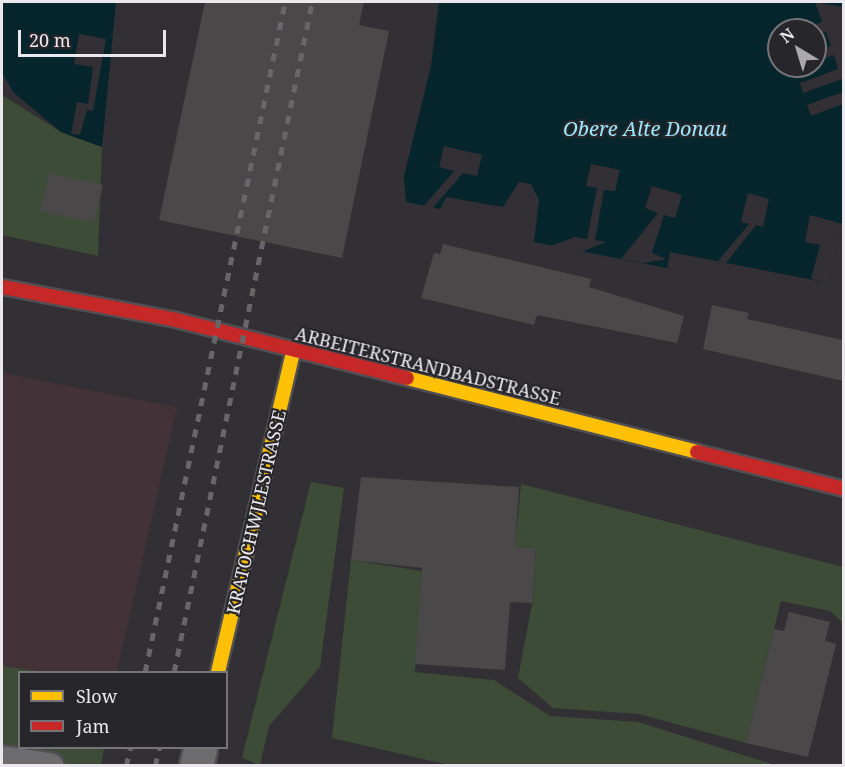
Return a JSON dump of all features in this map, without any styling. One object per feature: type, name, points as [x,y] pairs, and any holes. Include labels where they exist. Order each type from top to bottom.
[{"type":"main road","name":"ARBEITERSTRANDBADSTRASSE","points":[[2,287],[176,320],[843,489]]},
{"type":"main road","name":"KRATOCHWJLESTRASSE","points":[[218,671],[293,351]]},
{"type":"street","points":[[196,765],[200,749]]},
{"type":"lane","points":[[2,759],[48,765]]},
{"type":"shaded area","points":[[2,373],[177,407],[117,671],[36,671],[2,667]]},
{"type":"green space","points":[[2,95],[61,132],[102,147],[98,256],[2,235]]},
{"type":"green space","points":[[311,482],[344,488],[320,667],[269,726],[260,765],[242,758]]},
{"type":"green space","points":[[521,484],[843,567],[843,623],[830,611],[781,601],[746,743],[639,714],[553,708],[518,678],[532,604],[536,548],[515,547]]},
{"type":"green space","points":[[351,560],[422,571],[415,672],[494,680],[550,716],[638,722],[775,765],[449,765],[332,738]]},
{"type":"green space","points":[[2,666],[38,671],[18,671],[18,749],[104,749],[101,765],[2,766]]},
{"type":"water","points":[[2,2],[116,2],[102,147],[61,132],[14,93],[2,73]]},
{"type":"water","name":"Obere Alte Donau","points":[[439,2],[843,2],[843,224],[829,283],[670,252],[667,268],[534,242],[539,200],[531,184],[519,182],[503,207],[446,197],[440,209],[406,202],[404,176],[431,66]]},
{"type":"pier","points":[[815,2],[843,7],[843,83],[842,79],[803,93],[800,83],[814,78],[827,78],[827,73],[838,69],[834,55],[827,58],[827,48],[831,46],[827,35],[827,18],[821,18]]},
{"type":"pier","points":[[79,34],[106,39],[93,111],[87,110],[80,135],[71,134],[77,102],[88,104],[93,67],[74,64]]},
{"type":"pier","points":[[843,92],[843,104],[811,116],[807,105]]},
{"type":"pier","points":[[444,146],[482,155],[477,176],[463,173],[433,208],[424,206],[454,171],[439,167]]},
{"type":"pier","points":[[591,164],[620,170],[615,191],[604,190],[595,240],[606,242],[582,252],[551,246],[575,237],[587,239],[597,188],[586,186]]},
{"type":"pier","points":[[652,186],[682,195],[675,218],[664,215],[652,253],[667,259],[644,263],[621,259],[658,213],[645,208]]},
{"type":"pier","points":[[748,193],[769,199],[763,227],[756,225],[726,263],[718,261],[749,224],[741,222]]},
{"type":"pier","points":[[810,215],[843,224],[829,283],[811,279],[820,245],[805,242]]},
{"type":"building","points":[[205,2],[364,2],[359,25],[389,31],[342,258],[159,220]]},
{"type":"building","points":[[49,173],[103,185],[94,223],[40,211]]},
{"type":"building","points":[[443,244],[591,279],[589,287],[684,316],[677,343],[537,315],[534,325],[421,298],[434,253],[440,254]]},
{"type":"building","points":[[712,305],[749,313],[747,319],[843,340],[843,381],[703,349]]},
{"type":"building","points":[[361,477],[519,487],[515,547],[536,548],[532,603],[510,602],[505,670],[415,664],[422,568],[351,560]]},
{"type":"building","points":[[789,612],[830,622],[825,641],[836,644],[808,757],[746,743],[774,629],[784,631]]},
{"type":"railway","points":[[145,671],[285,2]]},
{"type":"railway","points":[[174,671],[312,2]]},
{"type":"railway","points":[[126,766],[130,749]]},
{"type":"railway","points":[[155,766],[159,749]]},
{"type":"traffic: slow","points":[[218,671],[293,351]]},
{"type":"traffic: slow","points":[[407,378],[697,452]]},
{"type":"traffic: jam","points":[[2,287],[176,320],[407,378]]},
{"type":"traffic: jam","points":[[697,452],[844,489]]}]
